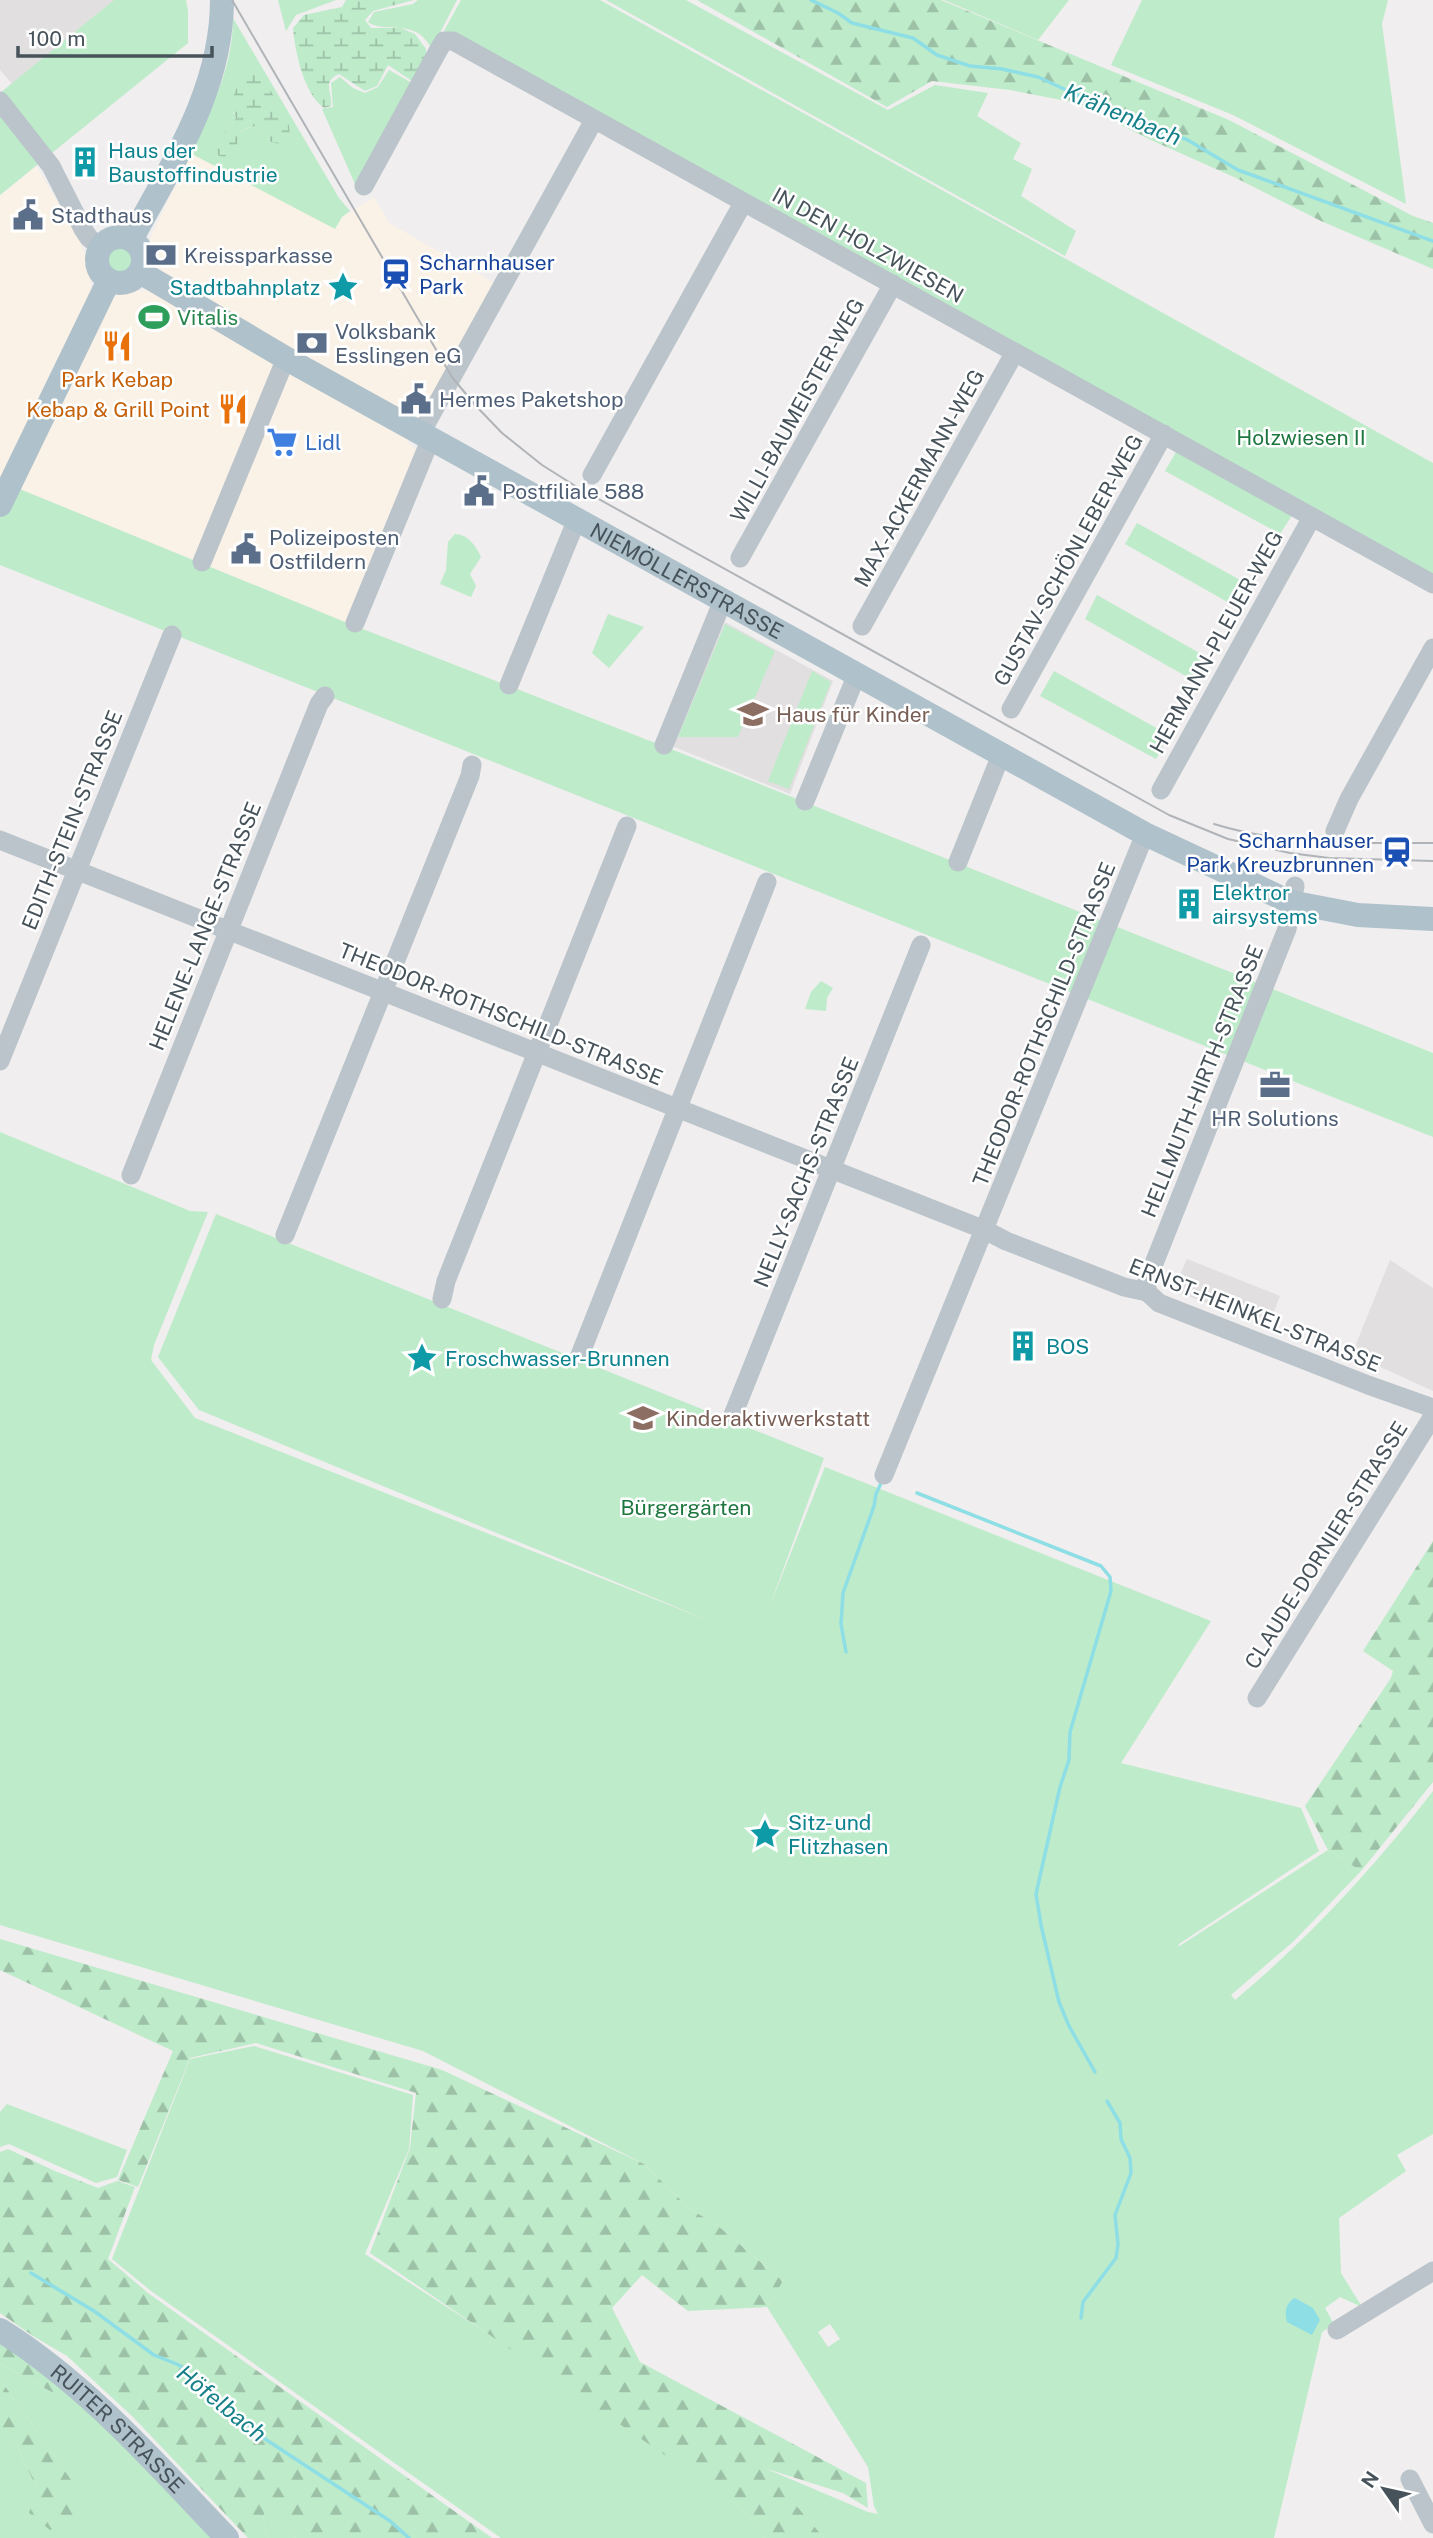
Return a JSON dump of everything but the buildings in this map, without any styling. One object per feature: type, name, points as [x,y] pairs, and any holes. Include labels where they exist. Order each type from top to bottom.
[{"type":"main road","points":[[131,240],[185,140],[209,85],[219,45],[222,0]]},
{"type":"main road","points":[[115,238],[131,240],[137,244],[143,258],[140,272],[129,281],[109,280],[103,275],[97,262],[101,247],[115,238]]},
{"type":"main road","name":"NIEMÖLLERSTRASSE","points":[[140,272],[286,358],[1146,834],[1240,876],[1263,891],[1292,894],[1315,892],[1358,900],[1411,905],[1433,904]]},
{"type":"main road","points":[[0,505],[109,280]]},
{"type":"main road","name":"NIEMÖLLERSTRASSE","points":[[1292,894],[1358,915],[1433,919]]},
{"type":"main road","name":"RUITER STRASSE","points":[[0,2330],[37,2354],[86,2394],[227,2538]]},
{"type":"street","name":"IN DEN HOLZWIESEN","points":[[364,186],[444,41],[457,43],[1433,584]]},
{"type":"street","points":[[0,101],[45,157],[83,229],[101,247]]},
{"type":"street","points":[[355,623],[426,435],[594,120]]},
{"type":"street","points":[[592,475],[743,203]]},
{"type":"street","name":"WILLI-BAUMEISTER-WEG","points":[[740,558],[892,285]]},
{"type":"street","name":"MAX-ACKERMANN-WEG","points":[[862,626],[1016,352]]},
{"type":"street","points":[[202,562],[286,358]]},
{"type":"street","name":"GUSTAV-SCHÖNLEBER-WEG","points":[[1011,709],[1164,434]]},
{"type":"street","name":"HERMANN-PLEUER-WEG","points":[[1161,790],[1312,517]]},
{"type":"street","points":[[509,685],[577,519]]},
{"type":"street","points":[[664,745],[723,600]]},
{"type":"street","name":"EDITH-STEIN-STRASSE","points":[[0,1061],[172,635]]},
{"type":"street","points":[[1335,831],[1349,799],[1433,648]]},
{"type":"street","points":[[805,801],[857,674]]},
{"type":"street","name":"HELENE-LANGE-STRASSE","points":[[131,1175],[316,713],[326,696]]},
{"type":"street","points":[[958,862],[1001,755]]},
{"type":"street","points":[[285,1235],[470,776],[472,765]]},
{"type":"street","points":[[442,1299],[446,1281],[626,826]]},
{"type":"street","name":"THEODOR-ROTHSCHILD-STRASSE","points":[[884,1475],[1146,834]]},
{"type":"street","name":"THEODOR-ROTHSCHILD-STRASSE","points":[[0,840],[985,1230]]},
{"type":"street","points":[[580,1355],[767,882]]},
{"type":"street","name":"HELLMUTH-HIRTH-STRASSE","points":[[1147,1292],[1147,1281],[1287,929],[1291,917],[1292,894]]},
{"type":"street","name":"NELLY-SACHS-STRASSE","points":[[733,1415],[921,945]]},
{"type":"street","name":"ERNST-HEINKEL-STRASSE","points":[[985,1230],[1006,1241],[1124,1287],[1147,1292],[1159,1303],[1433,1408]]},
{"type":"street","name":"CLAUDE-DORNIER-STRASSE","points":[[1257,1698],[1433,1416]]},
{"type":"street","points":[[1337,2330],[1433,2272]]},
{"type":"street","points":[[1410,2479],[1433,2524]]},
{"type":"shaded area","points":[[0,0],[114,0],[12,84],[0,70]]},
{"type":"shaded area","points":[[193,147],[339,222],[342,217],[374,197],[389,223],[496,284],[407,442],[416,449],[345,622],[0,481],[0,196],[36,166],[77,234],[89,266],[91,286],[114,297],[124,290],[144,291],[159,267],[149,251],[150,239]]},
{"type":"shaded area","name":"Haus für Kinder","points":[[725,622],[833,681],[790,794],[672,746]]},
{"type":"shaded area","points":[[1187,1259],[1280,1296],[1268,1327],[1173,1290]]},
{"type":"shaded area","points":[[1390,1260],[1433,1288],[1433,1391],[1352,1354]]},
{"type":"green space","points":[[114,0],[186,0],[188,43],[0,195],[0,93]]},
{"type":"green space","points":[[278,0],[336,0],[296,15],[286,31]]},
{"type":"green space","points":[[346,0],[414,0],[373,11],[365,20],[371,28],[401,28],[415,34],[426,49],[426,57],[412,81],[388,65],[377,86],[365,91],[339,74],[330,80],[331,106],[324,108],[317,102],[306,83],[298,60],[293,28],[304,15],[342,7]]},
{"type":"green space","points":[[418,0],[457,0],[432,48],[416,32],[368,22],[374,12],[413,4]]},
{"type":"green space","name":"Holzwiesen II","points":[[461,0],[600,0],[1433,463],[1433,578],[444,31]]},
{"type":"green space","points":[[606,0],[686,0],[888,110],[935,85],[988,93],[977,116],[1021,143],[1013,159],[1032,169],[1021,196],[1076,231],[1065,256]]},
{"type":"green space","points":[[697,0],[941,0],[1229,120],[1413,216],[1433,223],[1433,269],[1321,221],[1077,103],[1010,90],[932,81],[887,107]]},
{"type":"green space","points":[[944,0],[1069,0],[1038,40]]},
{"type":"green space","points":[[1142,0],[1388,0],[1382,24],[1406,204],[1233,115],[1111,65]]},
{"type":"green space","points":[[233,18],[339,198],[350,211],[342,217],[335,229],[190,153],[219,88],[232,36]],"holes":[[[233,112],[290,135],[271,142],[256,126],[251,127],[238,136],[236,149],[219,139],[236,118]]]},
{"type":"green space","points":[[389,70],[412,83],[355,184],[322,109],[333,107],[331,83],[340,77],[353,88],[365,93],[378,87]]},
{"type":"green space","points":[[250,72],[260,74],[288,119],[290,135],[280,144],[271,142],[256,126],[249,127],[239,135],[234,153],[228,157],[219,156],[215,150],[219,139],[236,118],[233,105],[235,93]]},
{"type":"green space","points":[[120,246],[129,250],[133,259],[129,268],[120,272],[111,268],[107,259],[111,250]]},
{"type":"green space","points":[[1176,452],[1293,514],[1280,534],[1165,471]]},
{"type":"green space","points":[[0,481],[345,622],[732,773],[1433,1053],[1433,1137],[0,565]]},
{"type":"green space","points":[[1137,523],[1251,586],[1238,608],[1125,544]]},
{"type":"green space","points":[[455,534],[471,541],[481,557],[470,574],[476,586],[471,597],[440,584],[446,570],[448,542]]},
{"type":"green space","points":[[1097,595],[1210,659],[1198,683],[1085,619]]},
{"type":"green space","points":[[608,614],[644,627],[609,668],[592,653]]},
{"type":"green space","points":[[725,624],[775,651],[738,737],[678,737]]},
{"type":"green space","points":[[812,671],[831,682],[789,789],[768,781]]},
{"type":"green space","points":[[1054,671],[1169,735],[1156,759],[1040,696]]},
{"type":"green space","points":[[821,981],[833,988],[827,998],[826,1011],[805,1009],[811,992]]},
{"type":"green space","name":"Bürgergärten","points":[[0,1132],[190,1211],[208,1212],[154,1345],[151,1360],[195,1418],[710,1621],[199,1410],[158,1357],[216,1214],[824,1458],[769,1608],[825,1467],[1211,1621],[1121,1763],[1301,1808],[1319,1851],[1178,1947],[1328,1850],[1361,1871],[1294,1941],[1231,1995],[1235,2000],[1289,1952],[1340,1901],[1433,1791],[1433,2134],[1397,2155],[1406,2171],[1339,2218],[1341,2273],[1362,2307],[1340,2297],[1325,2308],[1334,2324],[1322,2332],[1274,2538],[824,2538],[762,2467],[878,2514],[874,2506],[868,2467],[767,2307],[783,2281],[717,2225],[690,2209],[644,2164],[423,2051],[0,1925]],"holes":[[[830,2324],[840,2339],[828,2347],[818,2332]]]},
{"type":"green space","points":[[1433,1541],[1433,1782],[1361,1871],[1328,1850],[1305,1806],[1391,1678],[1393,1671],[1363,1651]]},
{"type":"green space","points":[[0,1939],[442,2070],[644,2164],[690,2209],[717,2225],[783,2281],[767,2307],[688,2311],[642,2275],[612,2308],[640,2362],[866,2483],[868,2508],[843,2493],[764,2468],[824,2538],[765,2538],[739,2506],[370,2253],[410,2148],[416,2093],[256,2043],[190,2058],[138,2187],[118,2180],[173,2051],[0,1970]]},
{"type":"green space","points":[[254,2046],[413,2095],[409,2149],[365,2254],[660,2445],[739,2506],[765,2538],[501,2538],[151,2291],[112,2259],[190,2059]]},
{"type":"green space","points":[[7,2104],[127,2150],[117,2177],[96,2183],[9,2144],[0,2147],[0,2112]]},
{"type":"green space","points":[[8,2149],[98,2188],[117,2181],[135,2187],[108,2259],[148,2293],[492,2538],[295,2538],[267,2503],[263,2520],[268,2538],[248,2538],[133,2417],[67,2356],[0,2313],[0,2152]]},
{"type":"green space","points":[[0,2338],[63,2390],[61,2397],[0,2364]]},
{"type":"green space","points":[[0,2364],[61,2397],[54,2373],[214,2538],[0,2538],[0,2438],[18,2448],[37,2489],[74,2484],[0,2379]]},
{"type":"green space","points":[[0,2379],[74,2484],[76,2521],[50,2530],[29,2513],[37,2489],[18,2448],[0,2438]]},
{"type":"green space","points":[[267,2502],[295,2538],[268,2538],[263,2520]]},
{"type":"water","points":[[422,1350],[428,1352],[428,1364],[422,1366],[416,1364],[414,1358],[416,1352]]},
{"type":"water","points":[[1295,2298],[1313,2308],[1320,2320],[1312,2335],[1287,2322],[1286,2308]]},
{"type":"waterway","name":"Krähenbach","points":[[811,0],[852,23],[913,38],[937,55],[970,66],[1002,69],[1038,77],[1160,133],[1186,139],[1238,170],[1433,241]]},
{"type":"waterway","points":[[846,1652],[841,1624],[843,1593],[882,1481]]},
{"type":"waterway","points":[[917,1493],[1101,1566],[1110,1577],[1111,1591],[1070,1732],[1069,1760],[1060,1787],[1036,1894],[1059,2002],[1095,2072]]},
{"type":"waterway","points":[[1081,2318],[1083,2302],[1116,2258],[1118,2244],[1115,2215],[1131,2173],[1130,2158],[1121,2139],[1120,2123],[1107,2101]]},
{"type":"waterway","name":"Höfelbach","points":[[31,2273],[94,2311],[154,2355],[179,2365],[262,2437],[390,2521],[409,2538]]},
{"type":"tram line","points":[[232,0],[452,377],[502,433],[542,465],[577,487],[1169,815],[1228,839],[1290,853],[1329,858],[1433,861]]},
{"type":"tram line","points":[[1214,824],[1295,840],[1433,843]]},
{"type":"place","name":"Haus der Baustoffindustrie","points":[[85,162]]},
{"type":"place","name":"Stadthaus","points":[[28,215]]},
{"type":"place","name":"Kreissparkasse","points":[[161,255]]},
{"type":"place","name":"Scharnhauser Park","points":[[396,274]]},
{"type":"place","name":"Stadtbahnplatz","points":[[343,287]]},
{"type":"place","name":"Vitalis","points":[[154,317]]},
{"type":"place","name":"Volksbank Esslingen eG","points":[[312,343]]},
{"type":"place","name":"Park Kebap","points":[[117,346]]},
{"type":"place","name":"Hermes Paketshop","points":[[416,399]]},
{"type":"place","name":"Kebap & Grill Point","points":[[233,409]]},
{"type":"place","name":"Lidl","points":[[282,442]]},
{"type":"place","name":"Postfiliale 588","points":[[479,491]]},
{"type":"place","name":"Polizeiposten Ostfildern","points":[[246,549]]},
{"type":"place","name":"Haus für Kinder","points":[[753,714]]},
{"type":"place","name":"Scharnhauser Park Kreuzbrunnen","points":[[1397,852]]},
{"type":"place","name":"Elektror airsystems","points":[[1189,904]]},
{"type":"place","name":"HR Solutions","points":[[1275,1085]]},
{"type":"place","name":"BOS","points":[[1023,1346]]},
{"type":"place","name":"Froschwasser-Brunnen","points":[[422,1358]]},
{"type":"place","name":"Kinderaktivwerkstatt","points":[[643,1418]]},
{"type":"place","name":"Sitz- und Flitzhasen","points":[[765,1834]]}]
